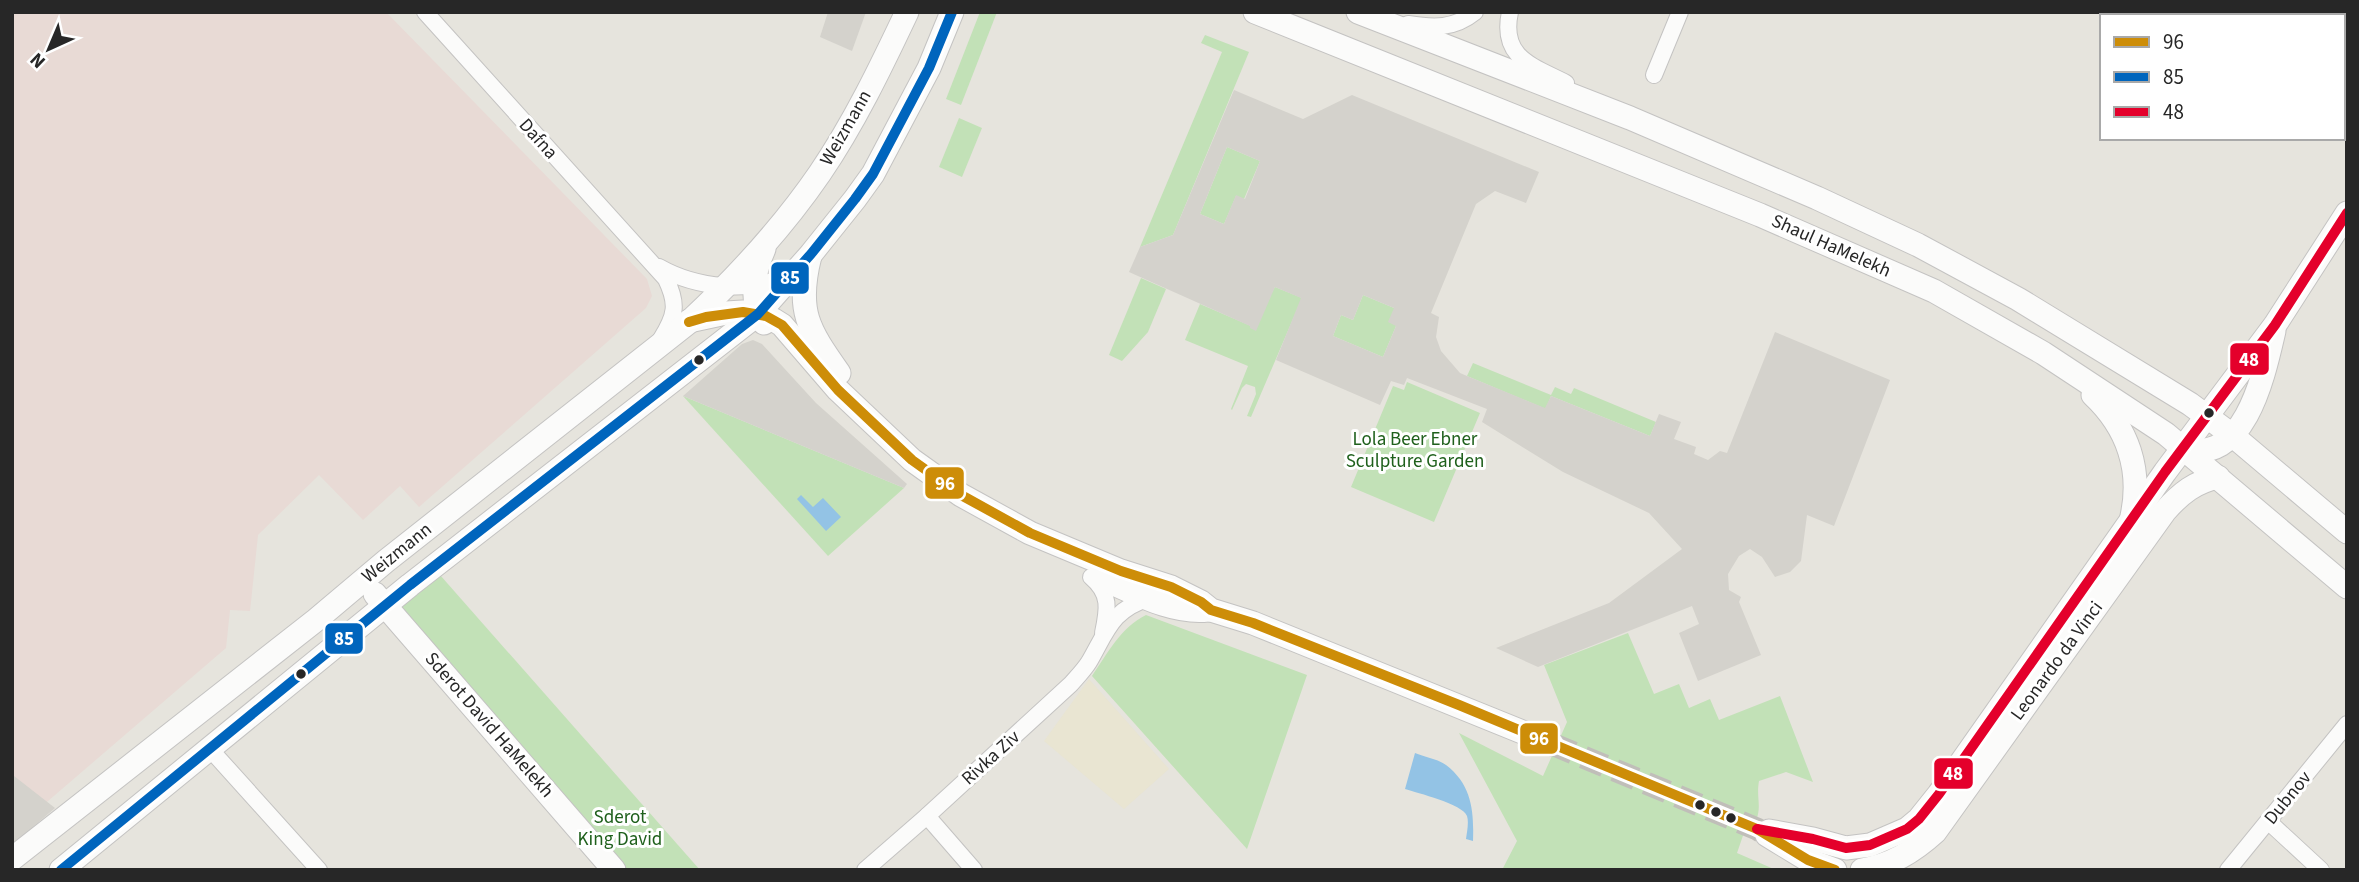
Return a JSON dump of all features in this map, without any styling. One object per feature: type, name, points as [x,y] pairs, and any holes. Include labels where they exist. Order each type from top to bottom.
[{"type":"street","name":"Dafna","points":[[425,12],[666,279],[674,296],[675,310],[656,346]]},
{"type":"street","name":"Weizmann","points":[[12,859],[689,321],[727,286],[748,264],[820,173],[882,65],[906,12]]},
{"type":"street","name":"Weizmann","points":[[61,870],[385,606],[758,314],[805,262],[873,174],[929,68],[952,12]]},
{"type":"street","name":"Shaul HaMelekh","points":[[1255,12],[1760,215],[1934,291],[2043,353],[2183,448],[2347,587]]},
{"type":"street","points":[[1368,16],[1446,27],[1464,22],[1475,12]]},
{"type":"street","points":[[1510,12],[1507,23],[1509,37],[1517,56],[1630,118]]},
{"type":"street","points":[[1654,75],[1680,12]]},
{"type":"street","name":"Shaul HaMelekh","points":[[1368,16],[1630,118],[1817,198],[1918,245],[2018,299],[2206,415],[2347,532]]},
{"type":"street","name":"Leonardo da Vinci","points":[[1835,870],[1808,860],[1768,833],[1813,839],[1846,848],[1870,845],[1890,838],[1919,820],[1940,794],[2206,415],[2275,325],[2347,213]]},
{"type":"street","name":"Weizmann","points":[[758,314],[754,284],[771,234]]},
{"type":"street","name":"Dafna","points":[[654,264],[683,278],[727,286],[787,277],[805,262]]},
{"type":"street","points":[[805,262],[806,319],[825,353],[850,388],[908,456]]},
{"type":"street","points":[[689,321],[726,313],[758,314],[782,325],[838,390],[908,456],[961,495],[1030,533],[1121,570],[1153,590]]},
{"type":"street","points":[[758,314],[772,335],[831,404],[905,474],[954,508],[1023,547],[1088,573],[1117,596],[1136,584],[1200,602],[1211,610],[1252,623],[1552,744]]},
{"type":"street","points":[[2183,448],[2196,452],[2213,449],[2232,435],[2258,392],[2275,325]]},
{"type":"street","points":[[2043,353],[2082,384],[2103,404],[2118,424],[2129,446],[2136,481],[2136,498],[2131,521]]},
{"type":"street","name":"Leonardo da Vinci","points":[[1862,870],[1903,857],[1935,832],[2165,511],[2188,488],[2218,477]]},
{"type":"street","name":"Sderot David HaMelekh","points":[[363,581],[614,870]]},
{"type":"street","name":"Rivka Ziv","points":[[1103,635],[1132,603],[1153,590]]},
{"type":"street","name":"Rivka Ziv","points":[[865,870],[928,816],[1071,684],[1088,664],[1103,635],[1117,596]]},
{"type":"street","name":"Dubnov","points":[[2228,870],[2347,724]]},
{"type":"street","points":[[210,749],[319,870]]},
{"type":"street","points":[[928,816],[974,870]]},
{"type":"street","points":[[2269,822],[2321,870]]},
{"type":"shaded area","points":[[12,12],[386,12],[647,279],[652,296],[646,308],[419,507],[400,486],[363,520],[319,475],[258,535],[250,611],[230,610],[226,648],[12,832]]},
{"type":"shaded area","points":[[828,12],[866,12],[852,51],[820,37]]},
{"type":"shaded area","points":[[1234,90],[1303,119],[1352,95],[1539,172],[1526,203],[1495,191],[1476,204],[1431,313],[1439,317],[1436,337],[1441,351],[1460,373],[1545,408],[1551,396],[1650,436],[1659,414],[1681,422],[1674,439],[1696,447],[1694,454],[1708,460],[1720,451],[1727,453],[1775,332],[1890,380],[1834,526],[1807,515],[1801,561],[1790,572],[1775,577],[1762,557],[1750,549],[1739,556],[1728,574],[1729,590],[1741,597],[1739,602],[1761,655],[1698,681],[1679,633],[1699,624],[1692,606],[1538,667],[1496,648],[1609,603],[1682,549],[1649,513],[1563,472],[1482,422],[1487,409],[1407,378],[1404,385],[1391,381],[1380,405],[1276,360],[1301,298],[1275,287],[1256,331],[1129,272],[1140,247],[1173,235]],"holes":[[[1227,147],[1260,161],[1245,199],[1236,195],[1224,224],[1200,214]],[[1363,295],[1394,308],[1388,322],[1396,326],[1383,357],[1333,336],[1341,315],[1353,320]]]},
{"type":"shaded area","points":[[753,340],[762,344],[816,403],[907,484],[904,488],[683,396],[742,344]]},
{"type":"shaded area","points":[[1089,679],[1169,769],[1124,809],[1044,741]]},
{"type":"shaded area","points":[[14,776],[55,808],[12,845],[12,778]]},
{"type":"green space","points":[[980,12],[997,12],[961,105],[946,99]]},
{"type":"green space","points":[[1205,35],[1249,52],[1173,235],[1140,247],[1222,52],[1201,43]]},
{"type":"green space","points":[[959,118],[982,128],[962,177],[939,167]]},
{"type":"green space","points":[[1227,147],[1260,161],[1244,199],[1236,196],[1224,224],[1200,214]]},
{"type":"green space","points":[[1141,278],[1166,289],[1148,332],[1122,361],[1109,355]]},
{"type":"green space","points":[[1275,287],[1302,298],[1251,417],[1247,416],[1256,394],[1255,387],[1246,384],[1231,409],[1248,366],[1185,340],[1200,304],[1251,326]]},
{"type":"green space","points":[[1363,295],[1394,308],[1396,326],[1383,357],[1333,336],[1341,315],[1353,320]]},
{"type":"green space","points":[[1473,363],[1551,395],[1555,387],[1571,394],[1574,388],[1656,422],[1650,436],[1551,396],[1546,409],[1467,376]]},
{"type":"green space","name":"Lola Beer Ebner Sculpture Garden","points":[[1407,382],[1480,413],[1434,522],[1351,487],[1393,386],[1404,390]]},
{"type":"green space","points":[[683,396],[904,488],[828,556]]},
{"type":"green space","name":"Sderot King David","points":[[433,567],[700,870],[614,870],[385,605]]},
{"type":"green space","points":[[1146,615],[1307,675],[1247,849],[1092,676],[1129,626]]},
{"type":"green space","points":[[1628,633],[1654,694],[1679,684],[1689,708],[1710,699],[1719,720],[1780,696],[1813,782],[1786,772],[1759,781],[1758,815],[1756,821],[1748,821],[1737,853],[1776,870],[1502,870],[1517,841],[1459,733],[1543,776],[1567,722],[1544,665]]},
{"type":"water","points":[[801,495],[813,507],[823,498],[841,517],[826,531],[797,499]]},
{"type":"water","points":[[1415,753],[1443,763],[1461,781],[1472,809],[1473,841],[1466,839],[1468,821],[1464,812],[1449,803],[1405,789]]},
{"type":"tunnel","points":[[1552,744],[1767,835]]},
{"type":"transit line","name":"85","points":[[61,870],[410,585],[758,314],[811,254],[873,174],[929,68],[952,12]]},
{"type":"transit line","name":"48","points":[[1757,829],[1846,848],[1870,845],[1907,829],[1919,819],[2165,472],[2275,325],[2347,213]]},
{"type":"transit line","name":"96","points":[[689,322],[743,312],[766,316],[782,325],[838,390],[912,460],[961,495],[1030,533],[1121,571],[1171,587],[1211,610],[1253,623],[1459,705],[1757,829],[1808,860],[1835,870]]}]
